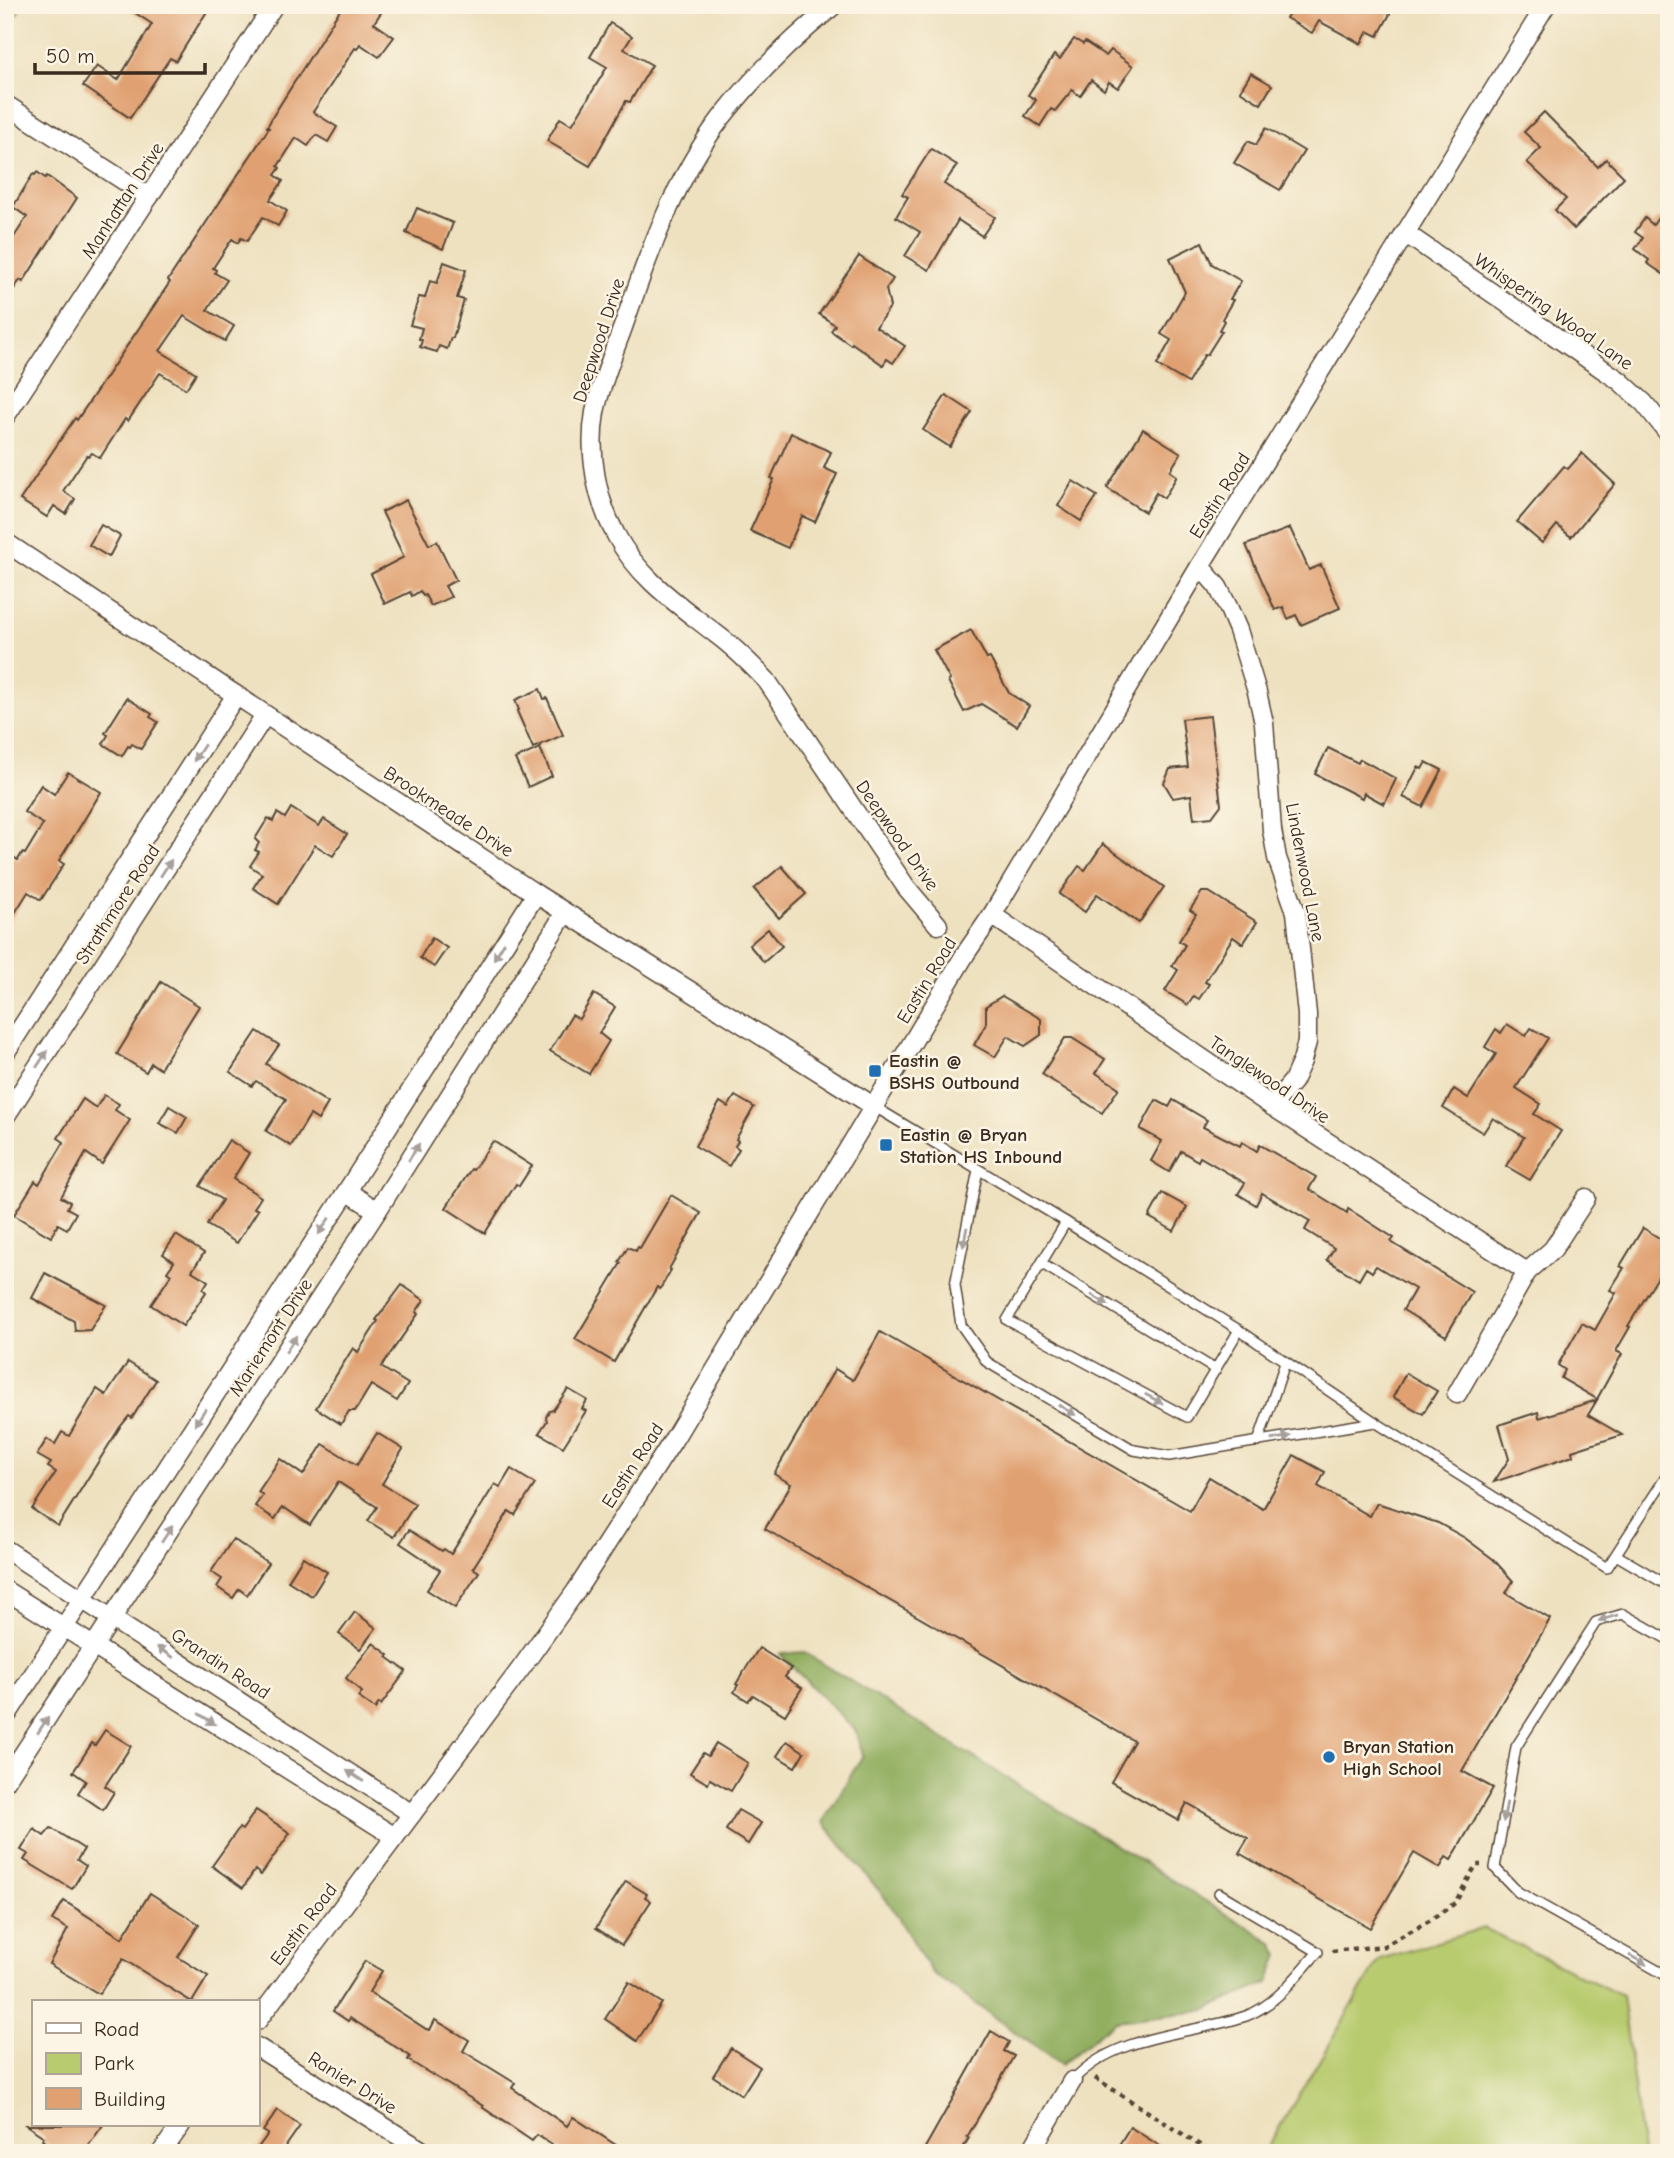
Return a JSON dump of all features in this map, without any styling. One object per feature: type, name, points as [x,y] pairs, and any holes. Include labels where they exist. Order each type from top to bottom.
[{"type":"street","name":"Manhattan Drive","points":[[5,417],[274,5]]},
{"type":"street","name":"Deepwood Drive","points":[[834,5],[788,44],[752,81],[721,119],[689,168],[631,302],[611,359],[595,412],[595,472],[601,503],[614,533],[630,559],[658,590],[719,636],[767,681],[906,887],[938,925]]},
{"type":"street","name":"Eastin Road","points":[[259,2018],[523,1667],[576,1591],[672,1442],[1200,566],[1546,5]]},
{"type":"street","points":[[5,104],[149,197]]},
{"type":"street","name":"Whispering Wood Lane","points":[[1405,233],[1620,382],[1644,403],[1669,435]]},
{"type":"street","name":"Brookmeade Drive","points":[[5,542],[565,913],[875,1107]]},
{"type":"street","name":"Lindenwood Lane","points":[[1200,566],[1218,587],[1229,609],[1257,692],[1264,723],[1272,830],[1278,858],[1296,912],[1307,1014],[1307,1042],[1293,1081],[1272,1106]]},
{"type":"street","name":"Strathmore Road","points":[[5,1053],[236,695]]},
{"type":"street","name":"Strathmore Road","points":[[5,1116],[265,715]]},
{"type":"street","name":"Mariemont Drive","points":[[5,1718],[536,894]]},
{"type":"street","name":"Mariemont Drive","points":[[5,1782],[377,1211],[565,913]]},
{"type":"street","name":"Tanglewood Drive","points":[[992,915],[1272,1106],[1527,1272]]},
{"type":"street","points":[[347,1191],[377,1211]]},
{"type":"street","points":[[1457,1394],[1527,1272],[1553,1249],[1586,1198]]},
{"type":"street","name":"Grandin Road","points":[[5,1549],[412,1814]]},
{"type":"street","points":[[5,1590],[395,1837]]},
{"type":"street","name":"Ranier Drive","points":[[259,2048],[426,2153]]},
{"type":"street","points":[[1030,2153],[1077,2076]]},
{"type":"street","points":[[161,2153],[180,2126]]},
{"type":"lane","points":[[875,1107],[1066,1222],[1607,1568],[1669,1472]]},
{"type":"lane","points":[[978,1170],[955,1284],[961,1325],[987,1362],[1134,1450],[1169,1456],[1375,1422]]},
{"type":"lane","points":[[1066,1222],[1007,1320],[1187,1417],[1239,1331]]},
{"type":"lane","points":[[1042,1264],[1216,1370]]},
{"type":"lane","points":[[1258,1442],[1285,1363]]},
{"type":"lane","points":[[1616,1555],[1669,1586]]},
{"type":"lane","points":[[1669,1640],[1623,1614],[1596,1622],[1516,1747],[1495,1868],[1518,1892],[1669,1977]]},
{"type":"lane","points":[[1077,2076],[1123,2046],[1247,2015],[1272,2001],[1318,1952],[1219,1893]]},
{"type":"path","points":[[1318,1952],[1384,1946],[1455,1903],[1476,1864],[1495,1868]]},
{"type":"path","points":[[1077,2076],[1212,2153]]},
{"type":"green space","points":[[5,5],[23,5],[5,31]]},
{"type":"green space","points":[[804,1652],[1273,1943],[1279,1955],[1268,1983],[1202,2011],[1115,2021],[1061,2065],[931,1972],[890,1904],[823,1822],[863,1755],[855,1730],[780,1654]]},
{"type":"green space","points":[[1484,1928],[1622,1996],[1643,2153],[1264,2153],[1380,1959]]},
{"type":"building","points":[[123,5],[211,5],[176,61],[170,58],[130,118],[83,86],[97,66],[118,80],[152,24]]},
{"type":"building","points":[[343,5],[386,5],[374,23],[394,37],[379,57],[360,44],[355,48],[313,112],[337,127],[328,142],[316,135],[308,146],[296,138],[278,166],[280,168],[275,175],[283,181],[270,200],[287,211],[278,226],[263,217],[247,241],[241,238],[238,243],[232,239],[213,268],[215,273],[227,280],[207,310],[234,326],[225,341],[184,316],[160,351],[196,373],[186,389],[160,373],[100,458],[92,453],[87,455],[63,491],[75,499],[66,514],[54,506],[47,517],[20,500],[170,282],[168,280],[269,128],[267,127],[273,116]]},
{"type":"building","points":[[1291,5],[1375,5],[1390,14],[1378,36],[1368,31],[1361,44],[1319,21],[1312,33],[1286,18],[1293,6]]},
{"type":"building","points":[[610,23],[632,36],[624,49],[652,65],[630,102],[626,101],[590,166],[547,141],[560,118],[572,125],[607,67],[590,57]]},
{"type":"building","points":[[1074,39],[1083,44],[1085,42],[1106,56],[1111,50],[1133,66],[1118,88],[1109,82],[1104,90],[1091,80],[1080,96],[1072,90],[1055,111],[1051,109],[1040,126],[1025,116],[1036,100],[1028,95],[1054,55],[1060,59]]},
{"type":"building","points":[[1251,73],[1272,85],[1261,104],[1240,91]]},
{"type":"building","points":[[1544,112],[1598,167],[1606,159],[1624,177],[1574,229],[1555,210],[1566,199],[1527,162],[1541,148],[1524,132]]},
{"type":"building","points":[[1266,128],[1304,151],[1280,190],[1234,163],[1248,141],[1256,145]]},
{"type":"building","points":[[931,149],[957,165],[944,184],[995,217],[982,236],[958,220],[929,270],[905,256],[920,232],[896,217],[908,197],[902,194]]},
{"type":"building","points":[[37,172],[77,198],[23,282],[20,280],[5,302],[5,251],[27,217],[13,207],[33,174]]},
{"type":"building","points":[[417,208],[453,223],[443,249],[406,233]]},
{"type":"building","points":[[1645,218],[1653,225],[1658,218],[1669,226],[1669,278],[1647,263],[1649,260],[1635,249],[1643,238],[1635,232]]},
{"type":"building","points":[[1202,242],[1212,264],[1241,281],[1222,319],[1224,321],[1219,330],[1222,331],[1188,383],[1157,365],[1171,340],[1161,334],[1185,292],[1170,258]]},
{"type":"building","points":[[859,256],[893,279],[886,289],[890,307],[876,327],[905,346],[893,363],[887,359],[883,365],[852,343],[851,345],[831,331],[835,325],[819,314]]},
{"type":"building","points":[[444,262],[466,270],[457,298],[464,300],[453,338],[447,349],[439,346],[437,352],[420,347],[422,328],[410,325],[419,297],[425,298],[430,281],[437,283]]},
{"type":"building","points":[[946,395],[972,412],[950,447],[923,430]]},
{"type":"building","points":[[1143,429],[1181,453],[1170,471],[1177,476],[1164,498],[1156,493],[1145,512],[1107,488]]},
{"type":"building","points":[[791,433],[831,452],[824,468],[837,474],[815,522],[802,516],[788,548],[750,531]]},
{"type":"building","points":[[1582,453],[1615,484],[1571,537],[1557,525],[1542,543],[1517,522],[1564,466],[1568,469]]},
{"type":"building","points":[[1073,481],[1097,496],[1081,521],[1058,506]]},
{"type":"building","points":[[406,500],[429,545],[437,541],[456,580],[445,586],[451,597],[431,606],[420,591],[412,596],[410,592],[385,604],[371,574],[404,557],[382,512]]},
{"type":"building","points":[[101,525],[120,536],[109,557],[89,545]]},
{"type":"building","points":[[1290,528],[1309,570],[1321,565],[1340,608],[1301,625],[1296,615],[1288,619],[1283,607],[1275,610],[1246,545]]},
{"type":"building","points":[[971,630],[1009,693],[1029,706],[1017,726],[981,704],[964,712],[948,681],[950,680],[934,650]]},
{"type":"building","points":[[540,689],[544,699],[547,698],[563,735],[533,748],[515,700]]},
{"type":"building","points":[[127,698],[152,714],[150,717],[158,722],[141,749],[132,744],[122,756],[103,744],[108,735],[105,733]]},
{"type":"building","points":[[1210,716],[1221,805],[1212,817],[1194,819],[1191,795],[1173,798],[1164,783],[1170,769],[1188,767],[1182,719]]},
{"type":"building","points":[[540,748],[552,776],[528,787],[515,759]]},
{"type":"building","points":[[1328,748],[1358,763],[1360,759],[1396,779],[1384,804],[1364,793],[1362,798],[1315,774]]},
{"type":"building","points":[[1426,762],[1442,770],[1423,807],[1403,797],[1418,767],[1422,769]]},
{"type":"building","points":[[68,772],[101,792],[59,861],[64,864],[41,900],[28,892],[5,929],[5,852],[18,860],[22,853],[25,854],[43,824],[24,812],[41,785],[54,794]]},
{"type":"building","points":[[291,808],[319,826],[324,819],[347,834],[333,856],[315,845],[278,904],[253,888],[262,874],[250,866],[259,852],[255,850],[259,843],[255,839],[268,818],[273,821],[277,813],[285,818]]},
{"type":"building","points":[[1103,844],[1164,887],[1139,923],[1097,894],[1085,912],[1059,894],[1079,866],[1085,870]]},
{"type":"building","points":[[782,866],[806,894],[779,918],[754,889]]},
{"type":"building","points":[[1202,892],[1209,892],[1257,922],[1243,944],[1233,937],[1205,982],[1209,984],[1199,999],[1194,996],[1188,1005],[1165,991],[1178,970],[1172,966],[1185,945],[1179,941],[1196,914],[1190,910]]},
{"type":"building","points":[[768,929],[782,946],[764,962],[749,945]]},
{"type":"building","points":[[432,938],[447,948],[434,967],[420,958]]},
{"type":"building","points":[[161,982],[199,1006],[160,1069],[151,1063],[146,1072],[117,1054]]},
{"type":"building","points":[[594,994],[615,1007],[599,1033],[609,1041],[589,1074],[550,1051],[572,1015],[579,1019]]},
{"type":"building","points":[[1002,996],[1041,1019],[1041,1035],[1025,1046],[1008,1036],[995,1057],[974,1045],[986,1024],[986,1006]]},
{"type":"building","points":[[1507,1024],[1526,1036],[1531,1028],[1548,1038],[1516,1088],[1541,1104],[1534,1114],[1561,1131],[1530,1180],[1506,1166],[1524,1137],[1493,1118],[1483,1133],[1443,1108],[1454,1089],[1468,1098],[1496,1054],[1485,1047],[1496,1029],[1501,1033]]},
{"type":"building","points":[[257,1031],[279,1045],[266,1064],[328,1103],[318,1120],[310,1115],[291,1146],[266,1131],[286,1099],[256,1081],[252,1086],[230,1072]]},
{"type":"building","points":[[1065,1038],[1072,1038],[1105,1059],[1096,1073],[1119,1088],[1102,1113],[1042,1074]]},
{"type":"building","points":[[104,1095],[119,1104],[115,1110],[130,1120],[102,1164],[86,1153],[61,1197],[70,1202],[67,1208],[76,1213],[67,1229],[58,1224],[51,1237],[14,1215],[35,1181],[39,1184],[64,1142],[58,1138],[83,1099],[96,1108]]},
{"type":"building","points":[[735,1096],[754,1107],[736,1139],[738,1141],[735,1146],[739,1149],[729,1166],[695,1146],[720,1102],[728,1107]]},
{"type":"building","points":[[1156,1100],[1169,1107],[1173,1100],[1207,1120],[1203,1127],[1240,1146],[1242,1142],[1257,1151],[1260,1145],[1316,1177],[1309,1189],[1347,1213],[1348,1209],[1358,1215],[1394,1238],[1391,1242],[1472,1292],[1446,1336],[1403,1310],[1415,1289],[1376,1266],[1372,1272],[1366,1268],[1359,1280],[1327,1260],[1334,1248],[1305,1230],[1310,1221],[1262,1193],[1256,1205],[1238,1194],[1245,1183],[1200,1157],[1198,1161],[1181,1151],[1169,1172],[1151,1161],[1162,1141],[1140,1129]]},
{"type":"building","points":[[169,1106],[187,1117],[178,1133],[159,1123]]},
{"type":"building","points":[[229,1140],[249,1153],[233,1179],[261,1197],[254,1208],[258,1210],[237,1243],[207,1225],[222,1200],[200,1186]]},
{"type":"building","points":[[493,1141],[532,1166],[519,1186],[516,1184],[485,1233],[446,1208]]},
{"type":"building","points":[[1162,1193],[1187,1207],[1174,1231],[1149,1217]]},
{"type":"building","points":[[671,1195],[701,1213],[660,1289],[657,1287],[614,1362],[575,1339],[628,1247],[636,1251],[640,1248]]},
{"type":"building","points":[[1643,1228],[1669,1244],[1669,1284],[1658,1277],[1628,1326],[1630,1327],[1616,1351],[1622,1354],[1597,1399],[1561,1378],[1565,1370],[1558,1365],[1582,1323],[1595,1330],[1616,1293],[1610,1290],[1624,1268],[1620,1266]]},
{"type":"building","points":[[176,1235],[204,1253],[192,1271],[208,1281],[203,1289],[206,1292],[183,1326],[151,1305],[171,1275],[167,1272],[174,1262],[163,1254]]},
{"type":"building","points":[[45,1273],[106,1305],[90,1330],[75,1331],[74,1321],[32,1298]]},
{"type":"building","points":[[402,1285],[424,1300],[416,1312],[418,1314],[381,1367],[408,1384],[397,1401],[371,1385],[355,1411],[349,1411],[341,1424],[316,1408],[353,1348],[358,1352],[378,1321],[376,1320]]},
{"type":"building","name":"Bryan Station High School","points":[[880,1332],[1190,1511],[1209,1477],[1263,1509],[1294,1455],[1325,1472],[1318,1486],[1370,1516],[1377,1503],[1438,1523],[1465,1538],[1493,1559],[1513,1581],[1506,1593],[1550,1619],[1462,1771],[1493,1788],[1451,1860],[1446,1857],[1440,1868],[1414,1853],[1370,1928],[1239,1853],[1248,1838],[1187,1803],[1178,1820],[1111,1782],[1134,1741],[765,1529],[791,1484],[774,1474],[835,1369],[853,1380]]},
{"type":"building","points":[[128,1362],[156,1380],[132,1418],[129,1416],[120,1427],[58,1526],[32,1509],[56,1472],[48,1467],[51,1463],[37,1455],[47,1439],[55,1444],[62,1432],[69,1436],[97,1389],[106,1395]]},
{"type":"building","points":[[1406,1373],[1437,1391],[1423,1414],[1393,1397]]},
{"type":"building","points":[[568,1389],[587,1400],[582,1409],[586,1411],[563,1447],[539,1433],[547,1421],[549,1411],[553,1410]]},
{"type":"building","points":[[1597,1400],[1588,1415],[1622,1435],[1572,1451],[1573,1456],[1494,1482],[1509,1459],[1499,1425],[1538,1412],[1539,1418]]},
{"type":"building","points":[[377,1433],[403,1449],[382,1484],[415,1504],[394,1537],[368,1521],[377,1507],[338,1482],[310,1525],[286,1509],[282,1508],[275,1519],[255,1506],[263,1495],[258,1492],[280,1459],[303,1475],[323,1444],[357,1465]]},
{"type":"building","points":[[511,1469],[535,1484],[515,1515],[509,1511],[473,1568],[479,1572],[455,1608],[427,1590],[440,1570],[400,1543],[409,1530],[451,1554],[495,1484],[500,1487]]},
{"type":"building","points":[[233,1539],[268,1563],[247,1595],[239,1589],[233,1598],[217,1587],[222,1579],[211,1572]]},
{"type":"building","points":[[303,1557],[327,1572],[312,1596],[288,1581]]},
{"type":"building","points":[[355,1612],[376,1628],[360,1649],[339,1634]]},
{"type":"building","points":[[373,1643],[406,1671],[381,1705],[379,1703],[375,1709],[358,1697],[362,1692],[346,1678]]},
{"type":"building","points":[[759,1648],[791,1668],[785,1677],[802,1688],[785,1715],[753,1695],[748,1701],[734,1692],[738,1685],[736,1684]]},
{"type":"building","points":[[105,1730],[131,1746],[105,1786],[114,1792],[103,1810],[78,1793],[86,1781],[73,1772],[92,1743],[95,1745]]},
{"type":"building","points":[[787,1741],[804,1752],[795,1767],[777,1756]]},
{"type":"building","points":[[716,1743],[748,1763],[731,1791],[710,1779],[708,1784],[690,1773],[703,1753],[708,1756]]},
{"type":"building","points":[[256,1810],[290,1833],[261,1875],[255,1870],[243,1888],[212,1866],[239,1828],[242,1830]]},
{"type":"building","points":[[738,1810],[761,1823],[748,1844],[726,1830]]},
{"type":"building","points":[[51,1828],[84,1849],[77,1860],[86,1866],[72,1889],[24,1860],[28,1854],[21,1850],[34,1829],[44,1836]]},
{"type":"building","points":[[626,1881],[647,1894],[645,1897],[651,1901],[622,1945],[596,1928]]},
{"type":"building","points":[[150,1893],[199,1924],[178,1957],[208,1976],[193,2000],[189,2000],[123,1959],[99,1994],[49,1964],[68,1929],[52,1920],[64,1901],[122,1938]]},
{"type":"building","points":[[365,1961],[382,1971],[369,1992],[426,2029],[430,2030],[435,2020],[469,2040],[463,2051],[515,2083],[512,2088],[567,2126],[573,2117],[628,2153],[564,2153],[537,2135],[532,2141],[483,2106],[408,2060],[410,2056],[350,2018],[348,2021],[333,2011]]},
{"type":"building","points":[[629,1982],[662,2003],[637,2041],[605,2019]]},
{"type":"building","points":[[991,2031],[1009,2042],[1004,2051],[1014,2056],[967,2137],[969,2138],[960,2153],[922,2153]]},
{"type":"building","points":[[731,2048],[760,2067],[742,2095],[713,2076]]},
{"type":"building","points":[[278,2110],[300,2126],[281,2153],[254,2153],[268,2134],[263,2131]]},
{"type":"building","points":[[26,2125],[102,2126],[83,2153],[60,2153],[42,2140],[44,2137]]},
{"type":"building","points":[[1130,2127],[1171,2153],[1114,2153]]},
{"type":"place","name":"Eastin @ BSHS Outbound","points":[[875,1071]]},
{"type":"place","name":"Eastin @ Bryan Station HS Inbound","points":[[886,1145]]},
{"type":"place","name":"Bryan Station High School","points":[[1329,1757]]}]
